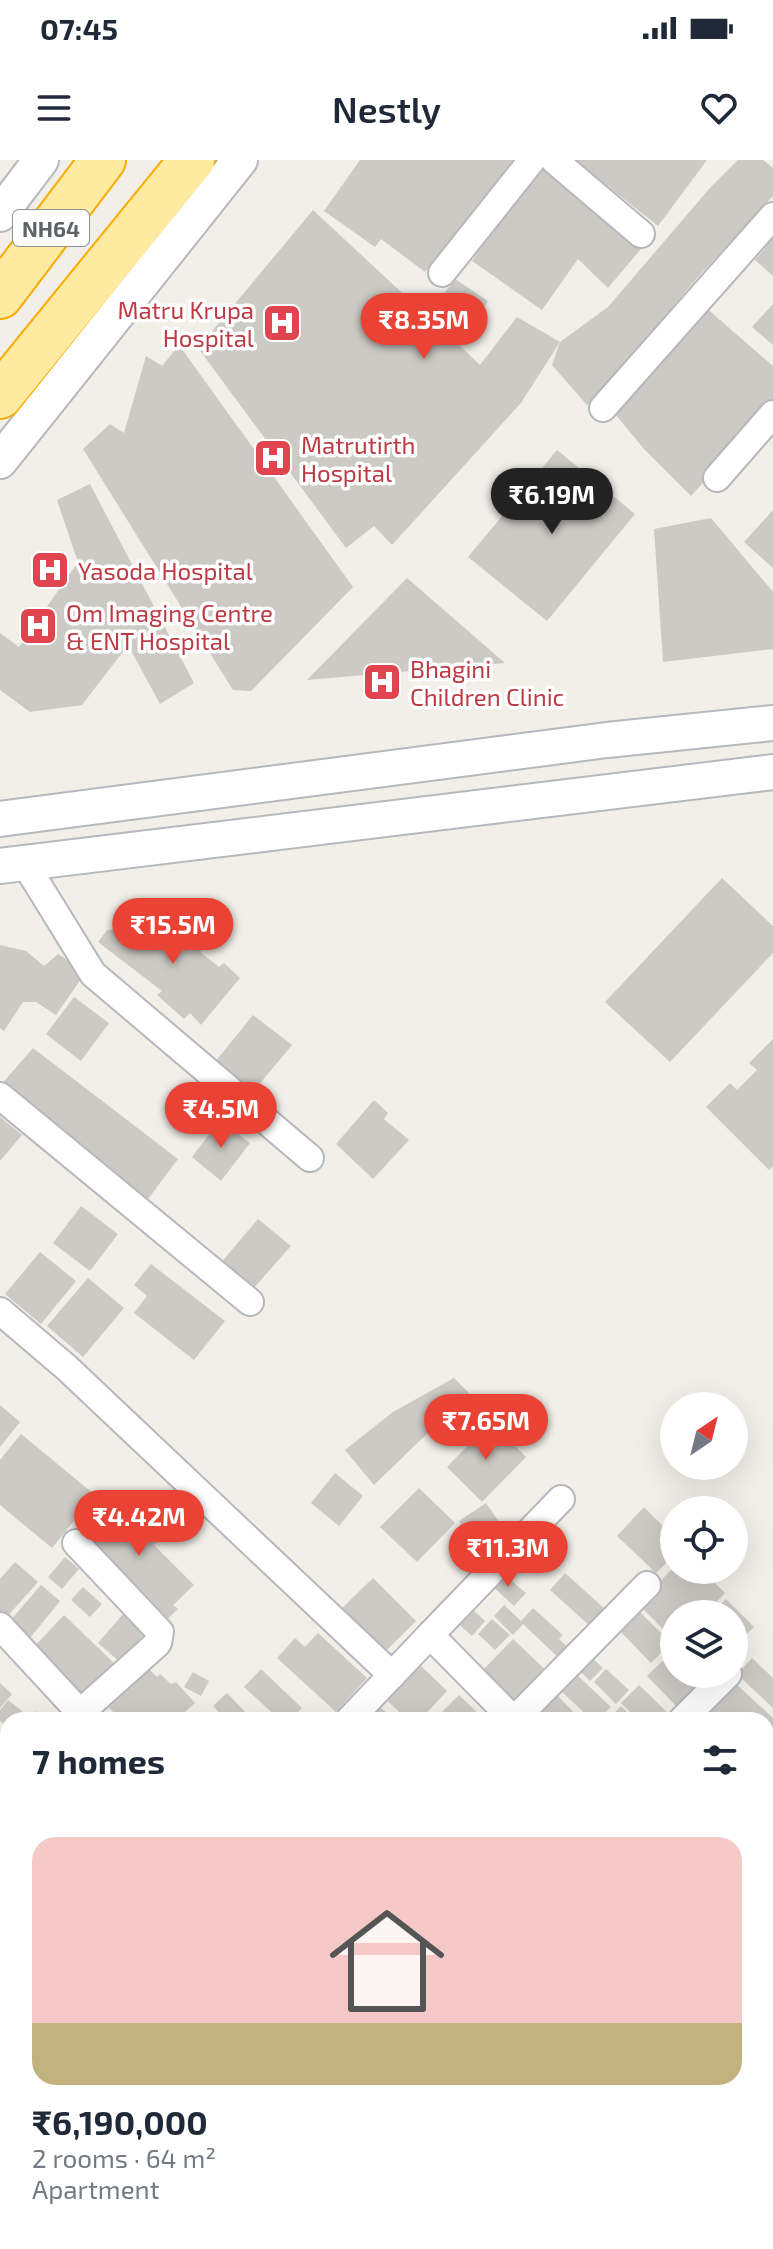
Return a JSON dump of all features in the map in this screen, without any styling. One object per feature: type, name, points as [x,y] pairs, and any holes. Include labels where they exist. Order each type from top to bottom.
[{"type":"highway","name":"NH64","points":[[0,296],[103,160]]},
{"type":"highway","name":"NH64","points":[[0,396],[192,160]]},
{"type":"street","points":[[0,214],[41,160]]},
{"type":"street","points":[[0,461],[240,160]]},
{"type":"street","points":[[442,273],[532,160]]},
{"type":"street","points":[[554,160],[641,234]]},
{"type":"street","points":[[603,408],[773,216]]},
{"type":"street","points":[[717,478],[773,414]]},
{"type":"street","points":[[0,819],[607,740],[773,723]]},
{"type":"street","points":[[310,1158],[93,974],[12,864],[773,772]]},
{"type":"street","points":[[0,1096],[250,1302]]},
{"type":"street","points":[[0,1311],[67,1368],[392,1675]]},
{"type":"street","points":[[357,1712],[561,1499]]},
{"type":"street","points":[[76,1543],[160,1632],[158,1643],[85,1712]]},
{"type":"street","points":[[522,1712],[647,1585]]},
{"type":"street","points":[[0,1626],[76,1712]]},
{"type":"street","points":[[430,1635],[506,1712]]},
{"type":"street","points":[[690,1712],[714,1688]]},
{"type":"building","points":[[360,160],[514,160],[425,272],[381,239],[375,247],[324,211]]},
{"type":"building","points":[[575,160],[707,160],[658,226]]},
{"type":"building","points":[[738,160],[763,160],[773,168],[773,196],[587,405],[552,365],[560,342],[608,307],[709,189]]},
{"type":"building","points":[[542,168],[641,249],[608,288],[578,259],[542,310],[472,261],[507,210]]},
{"type":"building","points":[[313,210],[427,316],[455,279],[488,301],[460,346],[480,365],[517,317],[560,342],[521,403],[392,545],[374,526],[346,548],[198,348]]},
{"type":"building","points":[[773,238],[773,276],[755,260]]},
{"type":"building","points":[[773,304],[773,345],[752,327]]},
{"type":"building","points":[[704,306],[773,366],[773,405],[691,496],[644,449],[615,414],[654,371]]},
{"type":"building","points":[[179,345],[353,587],[251,691],[233,690],[83,449],[110,424],[124,433],[146,356],[162,366]]},
{"type":"building","points":[[557,450],[635,514],[547,621],[468,557]]},
{"type":"building","points":[[90,484],[194,683],[160,704],[128,645],[82,705],[30,712],[0,690],[0,633],[19,647],[78,562],[57,500]]},
{"type":"building","points":[[773,510],[773,568],[744,542]]},
{"type":"building","points":[[711,518],[773,592],[773,649],[663,662],[654,529]]},
{"type":"building","points":[[407,578],[505,663],[307,680]]},
{"type":"building","points":[[722,878],[773,926],[773,953],[670,1062],[605,1002]]},
{"type":"building","points":[[179,921],[207,945],[200,952],[219,967],[224,963],[240,978],[201,1025],[190,1013],[184,1019],[157,995],[162,991],[98,942],[107,930]]},
{"type":"building","points":[[0,945],[26,951],[44,966],[58,954],[86,972],[56,1015],[36,1002],[23,1002],[4,1031],[0,1028]]},
{"type":"building","points":[[74,997],[109,1023],[81,1061],[46,1034]]},
{"type":"building","points":[[253,1015],[292,1045],[252,1093],[215,1062]]},
{"type":"building","points":[[773,1039],[773,1166],[769,1170],[706,1107],[730,1083],[737,1090],[757,1070],[749,1063]]},
{"type":"building","points":[[33,1048],[178,1159],[142,1207],[0,1086]]},
{"type":"building","points":[[374,1100],[388,1113],[384,1119],[409,1140],[373,1179],[336,1144]]},
{"type":"building","points":[[0,1117],[22,1135],[0,1161]]},
{"type":"building","points":[[220,1120],[250,1143],[221,1181],[192,1157]]},
{"type":"building","points":[[81,1206],[118,1234],[90,1271],[53,1243]]},
{"type":"building","points":[[258,1219],[291,1246],[251,1291],[219,1265]]},
{"type":"building","points":[[40,1252],[76,1281],[41,1324],[5,1294]]},
{"type":"building","points":[[151,1264],[225,1321],[194,1360],[134,1313],[147,1296],[134,1285]]},
{"type":"building","points":[[88,1278],[124,1308],[83,1357],[47,1326]]},
{"type":"building","points":[[454,1378],[469,1393],[374,1485],[345,1450],[393,1412]]},
{"type":"building","points":[[0,1405],[20,1422],[0,1447]]},
{"type":"building","points":[[491,1422],[526,1457],[482,1502],[447,1467]]},
{"type":"building","points":[[21,1434],[95,1495],[52,1548],[0,1505],[0,1460]]},
{"type":"building","points":[[335,1473],[363,1496],[339,1526],[311,1503]]},
{"type":"building","points":[[419,1488],[455,1523],[417,1562],[380,1527]]},
{"type":"building","points":[[127,1498],[145,1516],[151,1510],[170,1530],[154,1545],[194,1585],[173,1605],[178,1609],[162,1624],[82,1541]]},
{"type":"building","points":[[486,1503],[512,1541],[486,1559],[459,1521]]},
{"type":"building","points":[[644,1507],[660,1523],[660,1569],[656,1573],[617,1536]]},
{"type":"building","points":[[65,1557],[79,1569],[62,1589],[48,1577]]},
{"type":"building","points":[[15,1562],[38,1582],[5,1619],[0,1614],[0,1579]]},
{"type":"building","points":[[502,1573],[526,1593],[514,1606],[491,1585]]},
{"type":"building","points":[[565,1573],[605,1609],[590,1626],[550,1590]]},
{"type":"building","points":[[373,1578],[416,1621],[386,1651],[342,1608]]},
{"type":"building","points":[[660,1581],[660,1584],[716,1584],[725,1593],[718,1600],[660,1600],[660,1626],[638,1604]]},
{"type":"building","points":[[41,1585],[60,1601],[30,1638],[10,1621]]},
{"type":"building","points":[[83,1587],[102,1604],[90,1617],[71,1600]]},
{"type":"building","points":[[467,1604],[485,1621],[472,1636],[453,1619]]},
{"type":"building","points":[[504,1605],[521,1621],[533,1608],[563,1635],[559,1639],[572,1651],[562,1661],[523,1624],[513,1635],[494,1616]]},
{"type":"building","points":[[636,1608],[660,1632],[660,1654],[651,1663],[616,1627]]},
{"type":"building","points":[[124,1613],[146,1632],[120,1662],[98,1643]]},
{"type":"building","points":[[64,1615],[116,1665],[83,1700],[31,1650]]},
{"type":"building","points":[[492,1619],[510,1635],[495,1650],[478,1634]]},
{"type":"building","points":[[318,1633],[367,1678],[336,1712],[277,1658],[295,1638],[305,1647]]},
{"type":"building","points":[[513,1639],[552,1676],[520,1709],[481,1672]]},
{"type":"building","points":[[587,1653],[603,1668],[590,1681],[575,1666]]},
{"type":"building","points":[[752,1658],[773,1678],[773,1708],[748,1684],[748,1662]]},
{"type":"building","points":[[416,1661],[447,1691],[427,1712],[399,1712],[383,1697]]},
{"type":"building","points":[[660,1663],[660,1688],[704,1688],[681,1711],[647,1676]]},
{"type":"building","points":[[147,1667],[157,1677],[160,1674],[171,1684],[176,1682],[195,1703],[185,1712],[113,1712],[109,1708]]},
{"type":"building","points":[[261,1669],[302,1708],[298,1712],[271,1712],[244,1687]]},
{"type":"building","points":[[606,1669],[629,1690],[616,1704],[594,1682]]},
{"type":"building","points":[[193,1672],[209,1681],[201,1696],[184,1687]]},
{"type":"building","points":[[575,1673],[611,1707],[606,1712],[583,1712],[559,1689]]},
{"type":"building","points":[[0,1683],[12,1694],[0,1708]]},
{"type":"building","points":[[639,1685],[667,1712],[630,1712],[621,1703]]},
{"type":"building","points":[[730,1688],[740,1688],[766,1712],[708,1712]]},
{"type":"building","points":[[227,1693],[245,1712],[219,1712],[213,1706]]},
{"type":"building","points":[[555,1693],[573,1712],[535,1712]]},
{"type":"building","points":[[459,1695],[477,1712],[442,1712]]},
{"type":"building","points":[[8,1700],[23,1712],[0,1712]]},
{"type":"building","points":[[375,1702],[386,1712],[366,1712]]},
{"type":"place","name":"Matru Krupa Hospital","points":[[282,323]]},
{"type":"place","name":"Matrutirth Hospital","points":[[273,458]]},
{"type":"place","name":"Yasoda Hospital","points":[[50,570]]},
{"type":"place","name":"Om Imaging Centre & ENT Hospital","points":[[38,626]]},
{"type":"place","name":"Bhagini Children Clinic","points":[[382,682]]}]
